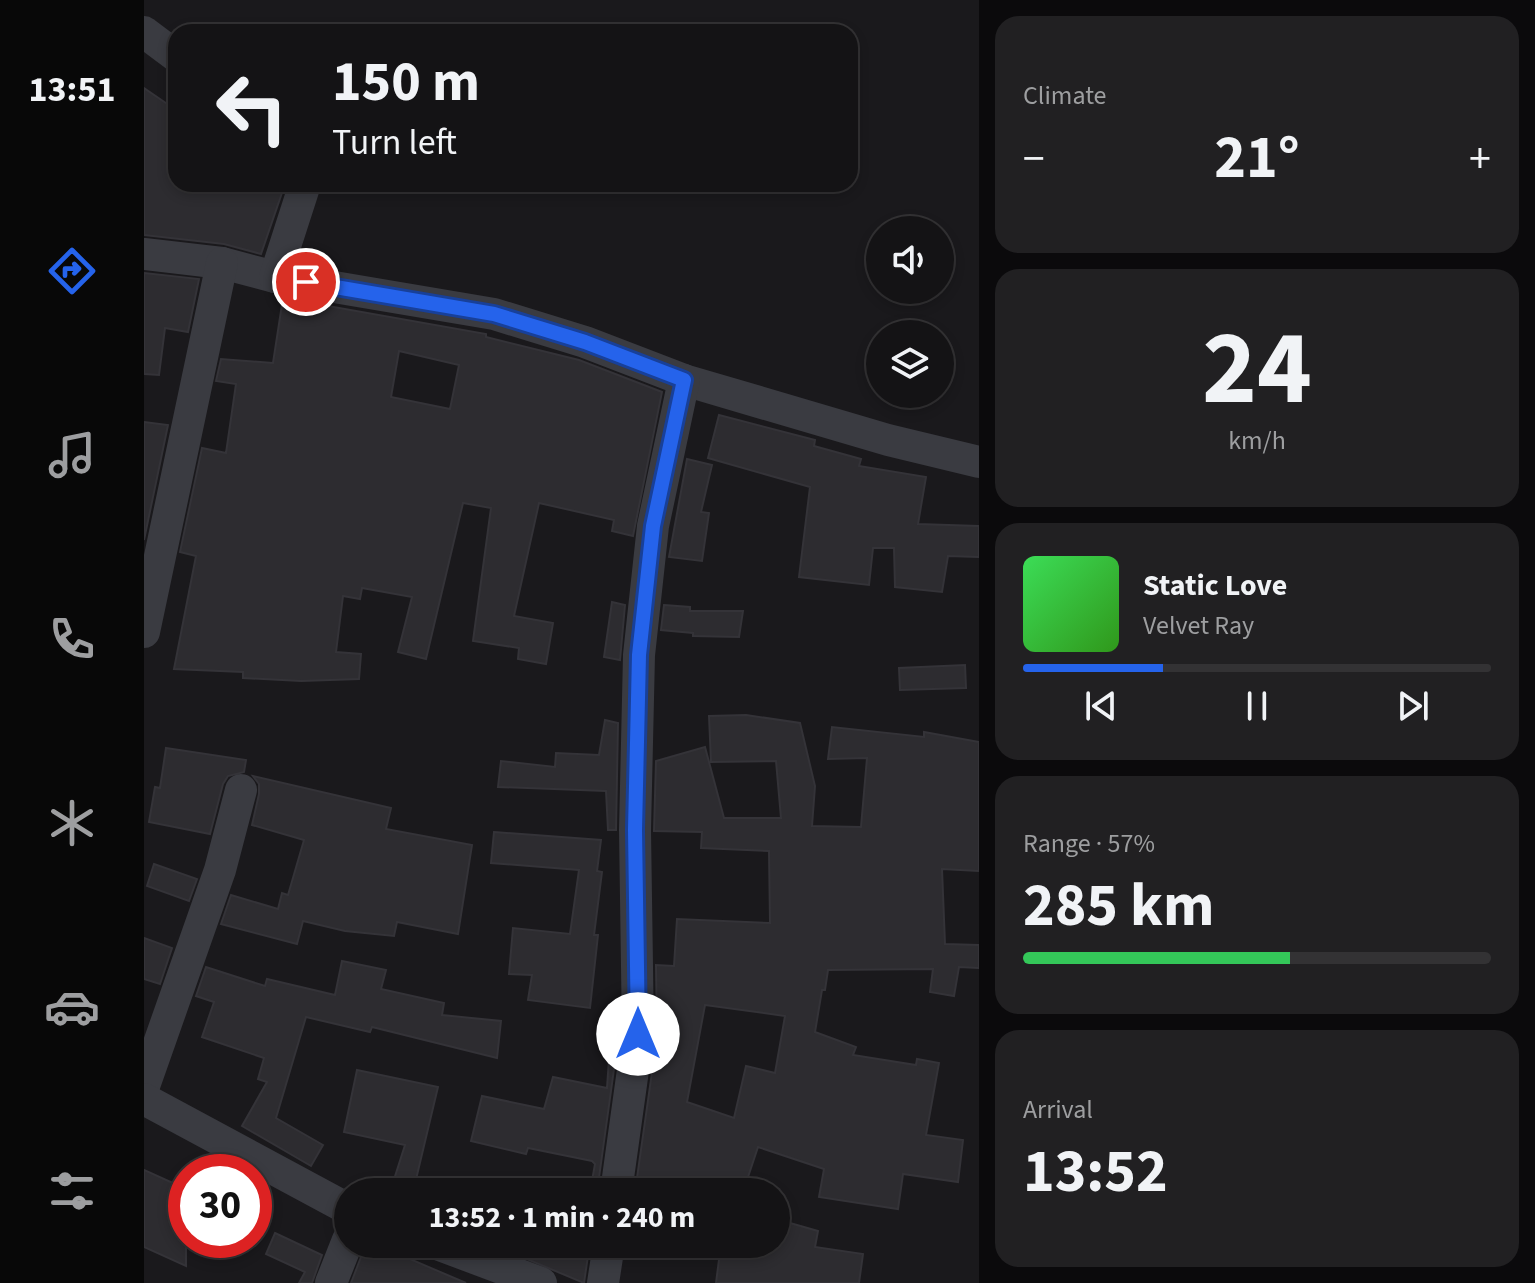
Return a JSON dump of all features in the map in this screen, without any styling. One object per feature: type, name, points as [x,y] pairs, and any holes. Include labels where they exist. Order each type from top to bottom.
[{"type":"street","points":[[144,32],[168,50]]},
{"type":"street","points":[[275,277],[302,192]]},
{"type":"street","points":[[144,254],[222,263],[275,277],[494,314],[585,342],[684,380],[888,440],[979,462]]},
{"type":"street","points":[[144,632],[222,263]]},
{"type":"street","points":[[618,1178],[638,1034],[635,830],[639,655],[653,526],[684,380]]},
{"type":"street","points":[[144,1086],[220,870],[241,790]]},
{"type":"street","points":[[144,1099],[334,1201]]},
{"type":"street","points":[[331,1283],[341,1258]]},
{"type":"street","points":[[470,1258],[523,1280]]},
{"type":"street","points":[[603,1283],[607,1258]]},
{"type":"building","points":[[144,88],[168,104],[168,192],[282,192],[261,254],[224,244],[144,235]]},
{"type":"building","points":[[144,273],[199,279],[188,332],[165,328],[159,375],[144,374]]},
{"type":"building","points":[[283,298],[486,334],[486,337],[579,360],[662,392],[633,536],[612,531],[614,520],[539,503],[514,616],[553,623],[546,664],[518,659],[519,648],[473,641],[491,508],[463,503],[426,659],[398,652],[412,597],[362,588],[360,599],[343,596],[336,652],[361,654],[359,679],[301,681],[243,678],[243,672],[174,669],[196,556],[180,552],[202,448],[226,453],[236,384],[216,381],[221,359],[273,363]],"holes":[[[399,351],[459,365],[450,409],[391,397]]]},
{"type":"building","points":[[719,415],[815,440],[814,446],[861,459],[859,466],[926,477],[918,524],[979,526],[979,557],[948,556],[942,592],[895,587],[894,548],[873,548],[869,585],[799,577],[810,487],[708,458]]},
{"type":"building","points":[[144,422],[168,425],[144,540]]},
{"type":"building","points":[[687,459],[712,465],[701,512],[709,513],[702,561],[669,557]]},
{"type":"building","points":[[612,602],[625,605],[620,660],[604,657]]},
{"type":"building","points":[[664,605],[690,607],[690,611],[743,611],[739,637],[693,636],[693,633],[661,630]]},
{"type":"building","points":[[965,665],[966,688],[900,690],[899,668]]},
{"type":"building","points":[[746,715],[800,723],[815,786],[812,826],[861,827],[867,758],[828,759],[832,727],[924,737],[924,732],[979,742],[979,871],[942,869],[945,944],[979,945],[979,968],[959,967],[954,996],[930,992],[933,969],[828,970],[815,1032],[856,1047],[853,1055],[916,1065],[917,1059],[939,1063],[926,1135],[963,1140],[958,1182],[903,1174],[898,1209],[819,1197],[824,1169],[758,1147],[748,1178],[637,1178],[657,1037],[656,965],[674,966],[677,919],[770,923],[769,851],[701,848],[702,832],[654,831],[656,761],[705,747],[724,818],[781,818],[776,761],[711,762],[709,716]],"holes":[[[705,1005],[785,1016],[775,1073],[746,1066],[734,1118],[687,1102]]]},
{"type":"building","points":[[605,720],[618,723],[616,830],[608,830],[606,791],[498,787],[501,761],[555,767],[556,753],[599,755]]},
{"type":"building","points":[[166,748],[246,760],[244,772],[228,776],[223,784],[210,834],[149,822],[155,787],[160,788]]},
{"type":"building","points":[[253,776],[391,808],[386,829],[472,845],[458,934],[397,922],[394,936],[345,931],[303,921],[297,944],[221,924],[231,895],[278,909],[282,893],[288,895],[304,840],[252,825],[259,794],[259,784]]},
{"type":"building","points":[[494,832],[601,840],[597,871],[602,872],[594,935],[598,935],[590,1008],[528,1000],[532,975],[509,974],[513,928],[570,934],[579,870],[491,863]]},
{"type":"building","points":[[154,864],[197,879],[189,901],[147,886]]},
{"type":"building","points":[[144,938],[172,948],[160,984],[144,979]]},
{"type":"building","points":[[342,961],[386,970],[381,989],[444,1003],[442,1015],[501,1021],[497,1058],[372,1027],[370,1032],[306,1017],[276,1118],[323,1145],[311,1166],[242,1126],[267,1082],[258,1079],[264,1058],[202,1037],[214,1002],[196,996],[206,967],[265,986],[267,979],[335,995]]},
{"type":"building","points":[[612,1014],[619,1015],[619,1033],[599,1178],[592,1178],[595,1164],[592,1161],[528,1148],[526,1154],[471,1141],[482,1096],[544,1109],[553,1077],[607,1088]]},
{"type":"building","points":[[357,1070],[438,1087],[416,1178],[394,1178],[405,1145],[344,1132]]},
{"type":"building","points":[[144,1170],[168,1181],[168,1258],[144,1247]]},
{"type":"building","points":[[790,1223],[818,1231],[815,1247],[863,1254],[859,1283],[716,1283],[719,1258],[790,1258]]},
{"type":"building","points":[[275,1233],[322,1255],[312,1283],[299,1283],[305,1272],[272,1257]]},
{"type":"building","points":[[168,1258],[186,1258],[186,1266]]},
{"type":"building","points":[[361,1258],[408,1258],[466,1283],[351,1283]]},
{"type":"building","points":[[524,1258],[588,1258],[584,1283]]},
{"type":"route","points":[[306,282],[494,314],[585,342],[684,380],[653,526],[639,655],[635,830],[638,1034]]}]
